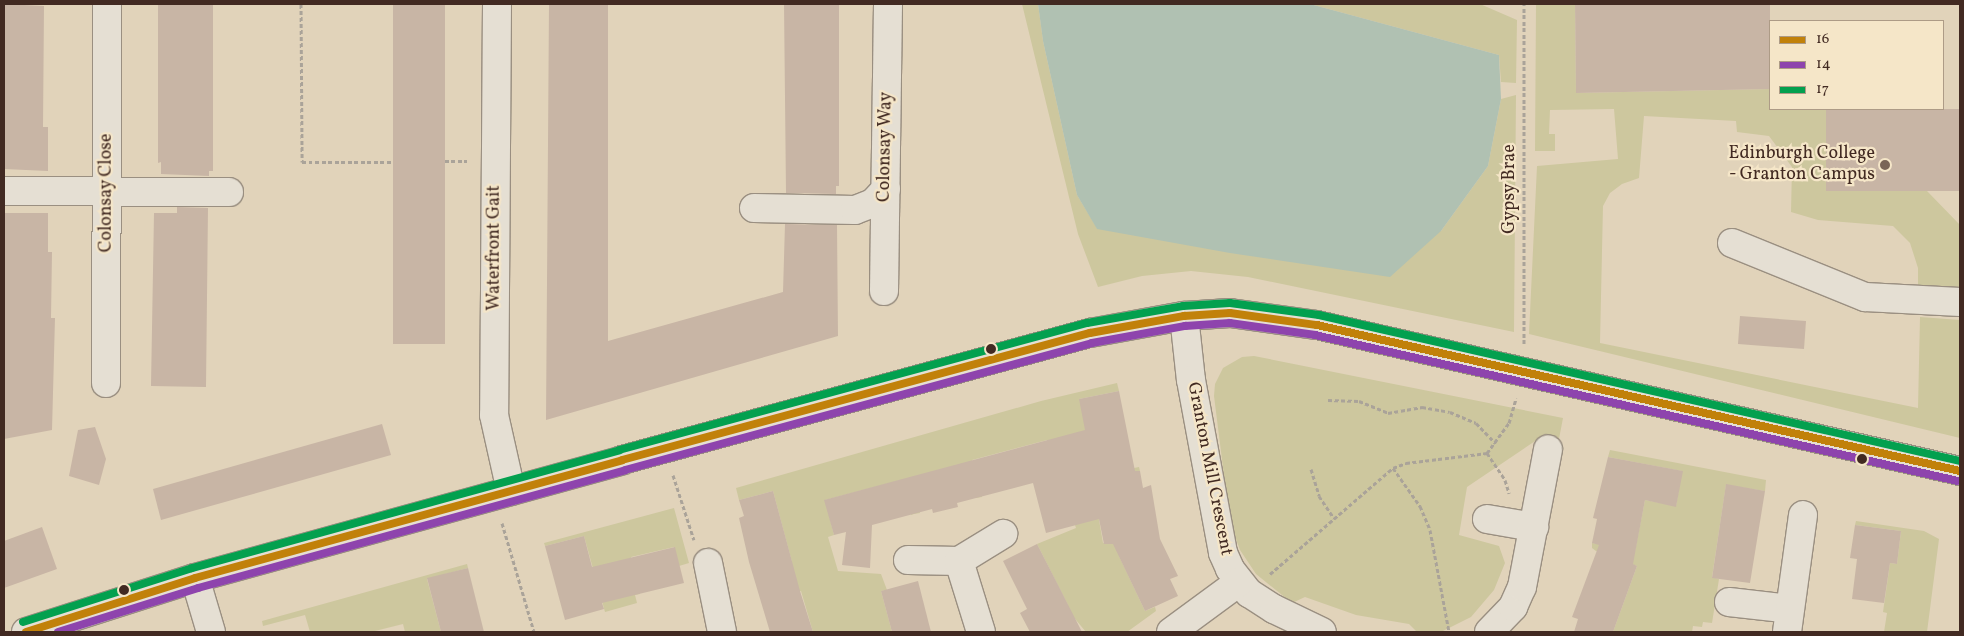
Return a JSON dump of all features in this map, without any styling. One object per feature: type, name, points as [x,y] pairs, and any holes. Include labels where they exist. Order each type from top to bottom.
[{"type":"street","name":"Colonsay Close","points":[[106,383],[107,4]]},
{"type":"street","name":"Waterfront Gait","points":[[497,4],[494,415],[503,494]]},
{"type":"street","name":"Colonsay Way","points":[[884,291],[888,4]]},
{"type":"street","points":[[754,208],[855,210],[873,203],[886,189]]},
{"type":"street","points":[[4,191],[229,192]]},
{"type":"street","points":[[1732,243],[1865,297],[1960,302]]},
{"type":"street","points":[[26,632],[195,578],[665,448],[1090,333],[1184,316],[1230,313],[1288,319],[1524,374],[1960,471]]},
{"type":"street","name":"Granton Mill Crescent","points":[[1184,316],[1191,380],[1223,553],[1244,587],[1274,609],[1322,632]]},
{"type":"street","points":[[1489,632],[1513,606],[1522,587],[1510,523],[1548,448]]},
{"type":"street","points":[[1729,602],[1789,621],[1803,515]]},
{"type":"street","points":[[908,560],[959,561],[1003,534]]},
{"type":"street","points":[[959,561],[981,632]]},
{"type":"street","points":[[708,563],[716,631]]},
{"type":"street","points":[[195,578],[210,632]]},
{"type":"street","points":[[1171,632],[1244,587]]},
{"type":"path","points":[[301,4],[302,162],[393,162]]},
{"type":"path","name":"Gypsy Brae","points":[[1487,452],[1496,443],[1514,414],[1518,387],[1524,374],[1524,4]]},
{"type":"path","points":[[1328,400],[1359,401],[1388,413],[1422,407],[1450,412],[1476,423],[1496,443]]},
{"type":"path","points":[[665,448],[690,534],[708,563]]},
{"type":"path","points":[[1244,587],[1334,518],[1393,468],[1406,463],[1487,452],[1506,480],[1511,504],[1510,523]]},
{"type":"path","points":[[1393,468],[1420,506],[1430,530],[1449,632]]},
{"type":"path","points":[[1311,469],[1319,496],[1334,518]]},
{"type":"path","points":[[503,494],[534,632]]},
{"type":"shaded area","points":[[1022,4],[1038,4],[1043,41],[1077,195],[1097,228],[1441,231],[1488,166],[1501,99],[1516,95],[1514,332],[1248,277],[1191,271],[1142,276],[1098,287],[1078,234]]},
{"type":"shaded area","points":[[1038,4],[1310,4],[1499,55],[1501,99],[1488,166],[1441,231],[1390,277],[1230,253],[1097,229],[1077,195],[1043,41]]},
{"type":"shaded area","points":[[1310,4],[1480,4],[1517,20],[1516,83],[1501,82],[1499,55]]},
{"type":"shaded area","points":[[1536,4],[1575,4],[1576,93],[1769,89],[1769,110],[1826,110],[1826,191],[1927,191],[1960,225],[1960,289],[1918,286],[1918,268],[1910,243],[1893,226],[1818,220],[1791,212],[1792,167],[1769,136],[1737,132],[1736,121],[1644,116],[1639,178],[1622,184],[1610,193],[1603,206],[1600,343],[1918,408],[1920,317],[1960,320],[1960,438],[1529,334],[1537,166],[1618,159],[1614,109],[1550,110],[1549,134],[1555,134],[1555,151],[1535,151]]},
{"type":"shaded area","points":[[1254,356],[1563,418],[1559,439],[1544,435],[1467,487],[1459,535],[1499,546],[1505,563],[1494,590],[1471,617],[1441,632],[1417,632],[1409,624],[1356,615],[1305,597],[1292,603],[1256,574],[1240,550],[1230,523],[1214,396],[1215,384],[1223,368],[1242,357]]},
{"type":"shaded area","points":[[1117,383],[1119,391],[1079,399],[1134,468],[1139,467],[1140,471],[1092,479],[1103,543],[1151,535],[1119,556],[1145,611],[1155,607],[1156,611],[1127,632],[1086,632],[1071,614],[1048,632],[1038,630],[1068,605],[1037,544],[1076,528],[1047,440],[972,460],[982,497],[976,498],[910,478],[920,513],[911,515],[901,480],[825,500],[834,535],[828,537],[838,571],[881,574],[887,590],[881,591],[892,632],[813,632],[801,591],[789,594],[792,562],[773,491],[739,500],[736,488],[1041,401]]},
{"type":"shaded area","points":[[1610,450],[1766,480],[1765,491],[1726,485],[1712,577],[1719,579],[1712,623],[1703,622],[1702,627],[1693,626],[1692,632],[1613,632],[1637,566],[1596,551],[1592,548],[1592,543],[1635,551],[1645,500],[1676,506],[1682,471],[1608,457]]},
{"type":"shaded area","points":[[674,508],[689,563],[679,566],[674,547],[631,557],[640,594],[635,595],[637,603],[605,612],[584,536],[545,546],[544,543]]},
{"type":"shaded area","points":[[1856,521],[1924,531],[1939,539],[1927,632],[1884,632],[1887,613],[1883,612],[1890,563],[1897,564],[1901,531],[1855,525]]},
{"type":"shaded area","points":[[467,564],[468,568],[427,579],[441,632],[405,632],[403,624],[371,632],[310,632],[305,615],[263,626],[262,621]]},
{"type":"building","points":[[4,4],[44,6],[43,127],[48,127],[48,171],[4,169]]},
{"type":"building","points":[[158,4],[213,4],[213,171],[209,171],[209,176],[161,174],[161,162],[158,163]]},
{"type":"building","points":[[393,4],[445,4],[445,344],[393,344]]},
{"type":"building","points":[[549,4],[608,4],[608,341],[783,292],[785,224],[837,225],[838,336],[546,420]]},
{"type":"building","points":[[784,4],[839,4],[839,186],[836,186],[836,194],[786,193]]},
{"type":"building","points":[[1575,4],[1770,4],[1769,89],[1576,93]]},
{"type":"building","points":[[1960,109],[1960,191],[1826,191],[1826,110]]},
{"type":"building","points":[[177,207],[208,208],[206,387],[151,386],[154,213],[177,213]]},
{"type":"building","points":[[4,213],[48,213],[48,252],[52,252],[51,318],[55,318],[52,430],[4,439]]},
{"type":"building","points":[[1740,316],[1806,321],[1804,349],[1738,344]]},
{"type":"building","points":[[1119,391],[1135,471],[1140,471],[1143,488],[1151,485],[1160,539],[1178,576],[1170,579],[1178,596],[1145,611],[1113,544],[1104,544],[1099,519],[1046,533],[1033,483],[957,503],[958,507],[933,513],[932,509],[872,525],[870,568],[842,565],[846,532],[834,535],[824,500],[1085,430],[1079,399]]},
{"type":"building","points":[[382,424],[391,455],[161,520],[153,489]]},
{"type":"building","points":[[95,427],[106,459],[99,485],[69,476],[78,430]]},
{"type":"building","points":[[1608,457],[1683,471],[1676,507],[1645,500],[1633,564],[1637,566],[1613,632],[1574,632],[1578,619],[1572,617],[1599,545],[1592,543],[1597,519],[1593,518]]},
{"type":"building","points":[[1726,484],[1765,491],[1750,583],[1712,578]]},
{"type":"building","points":[[773,491],[813,632],[770,632],[749,562],[739,518],[744,516],[739,500]]},
{"type":"building","points":[[1855,525],[1901,531],[1897,564],[1890,563],[1884,603],[1852,599],[1857,559],[1850,558]]},
{"type":"building","points":[[42,527],[57,569],[4,588],[4,541]]},
{"type":"building","points":[[584,536],[592,567],[675,547],[684,583],[602,603],[604,609],[565,620],[545,546]]},
{"type":"building","points":[[1037,544],[1082,632],[1030,632],[1020,613],[1027,609],[1003,561]]},
{"type":"building","points":[[468,568],[484,632],[441,632],[427,578]]},
{"type":"building","points":[[918,581],[931,632],[892,632],[881,591]]},
{"type":"transit line","name":"17","points":[[23,622],[192,568],[619,450],[1087,323],[1183,306],[1230,303],[1319,315],[1960,461]]},
{"type":"transit line","name":"16","points":[[26,632],[195,578],[622,460],[1090,333],[1184,316],[1230,313],[1317,325],[1960,471]]},
{"type":"transit line","name":"14","points":[[58,632],[198,588],[1092,343],[1185,326],[1230,323],[1315,335],[1958,481]]},
{"type":"place","name":"Edinburgh College - Granton Campus","points":[[1885,165]]}]
